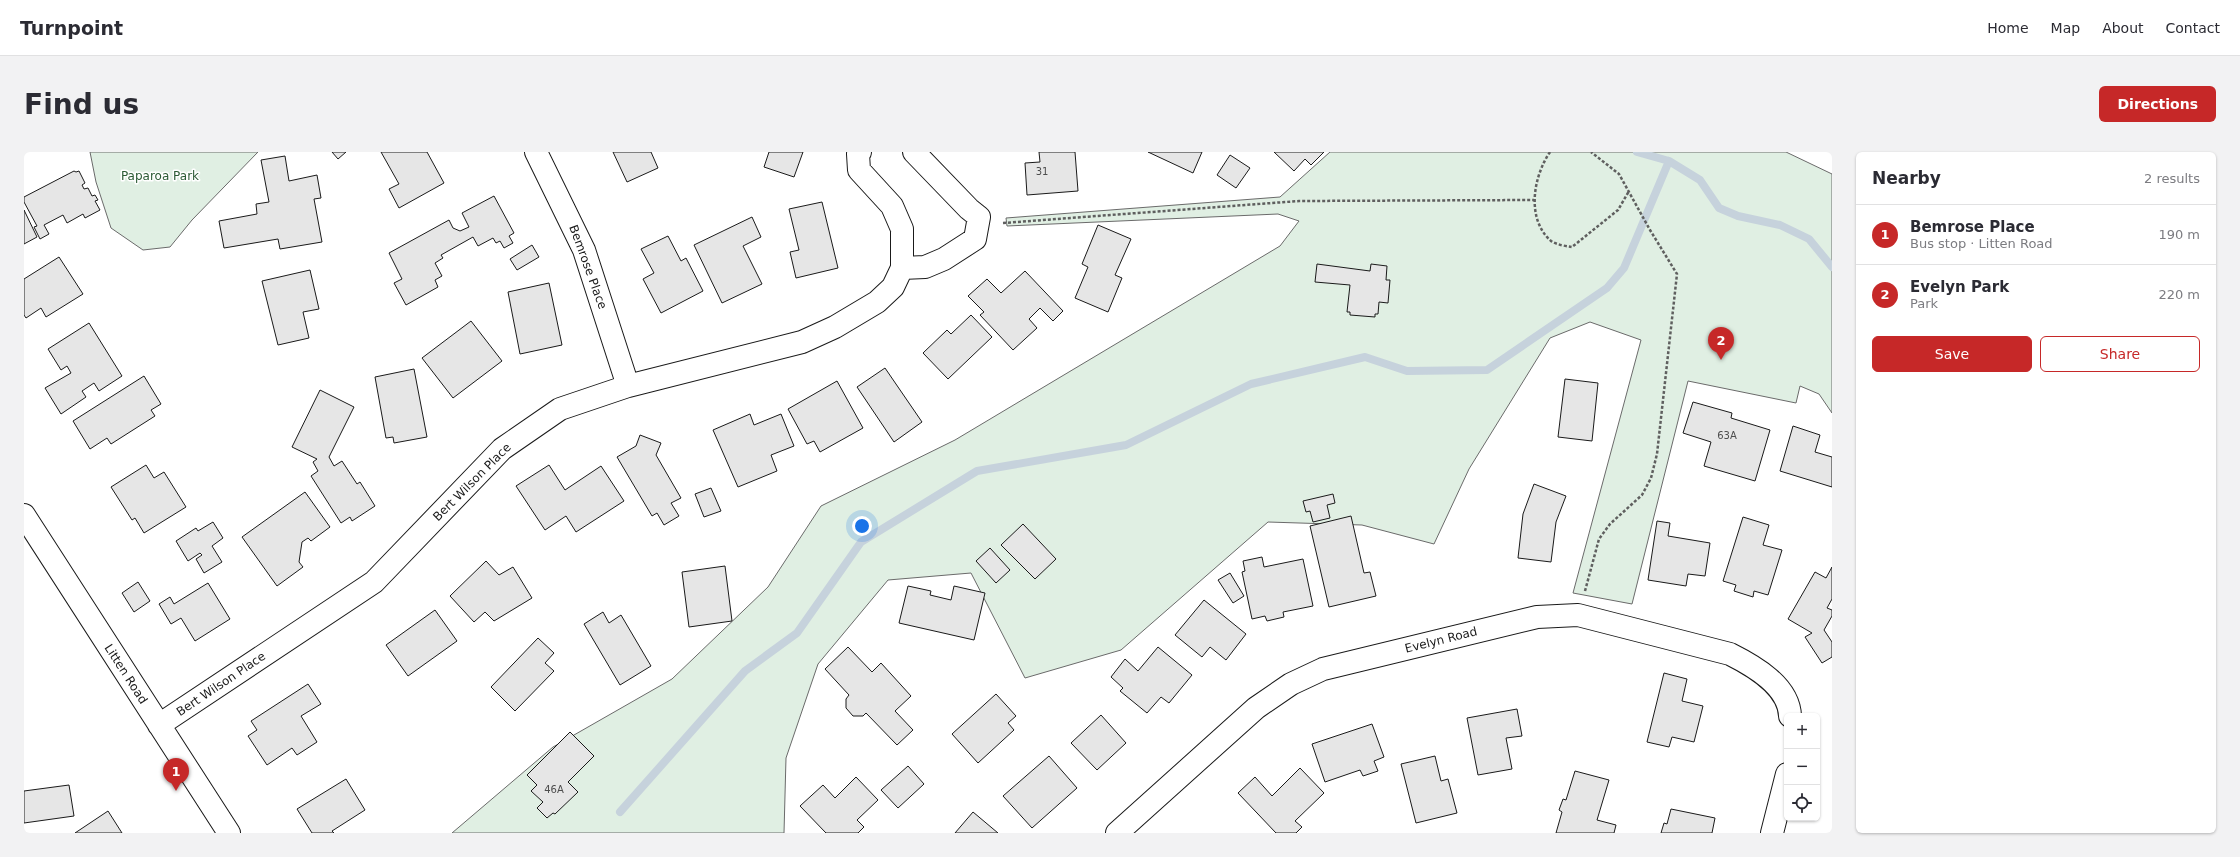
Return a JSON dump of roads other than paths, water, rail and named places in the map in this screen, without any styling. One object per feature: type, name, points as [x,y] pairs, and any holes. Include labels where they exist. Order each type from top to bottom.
[{"type":"street","name":"Bemrose Place","points":[[536,152],[584,250],[628,386]]},
{"type":"street","name":"Bert Wilson Place","points":[[159,725],[374,582],[502,449],[560,409],[628,386],[802,342],[835,327],[878,302],[893,287],[902,268],[902,229],[892,206],[859,170],[858,154],[860,152]]},
{"type":"street","points":[[902,268],[925,268],[944,259],[975,239],[979,217],[969,209],[914,152]]},
{"type":"street","name":"Litten Road","points":[[24,515],[229,833]]},
{"type":"street","name":"Evelyn Road","points":[[1117,833],[1256,708],[1291,684],[1323,669],[1537,617],[1578,615],[1730,654],[1751,665],[1776,685],[1790,713]]},
{"type":"street","points":[[1772,833],[1784,785]]},
{"type":"waterway","points":[[1637,152],[1669,161],[1700,180],[1719,208],[1738,216],[1780,225],[1809,239],[1832,267]]},
{"type":"waterway","points":[[620,812],[745,671],[797,633],[861,542],[977,471],[1126,445],[1251,384],[1365,357],[1407,371],[1487,370],[1607,288],[1624,268],[1669,161]]},
{"type":"place","name":"Evelyn Park","points":[[1721,360]]},
{"type":"place","name":"Bemrose Place","points":[[176,791]]},
{"type":"park label","name":"Paparoa Park","points":[[160,176]]}]
